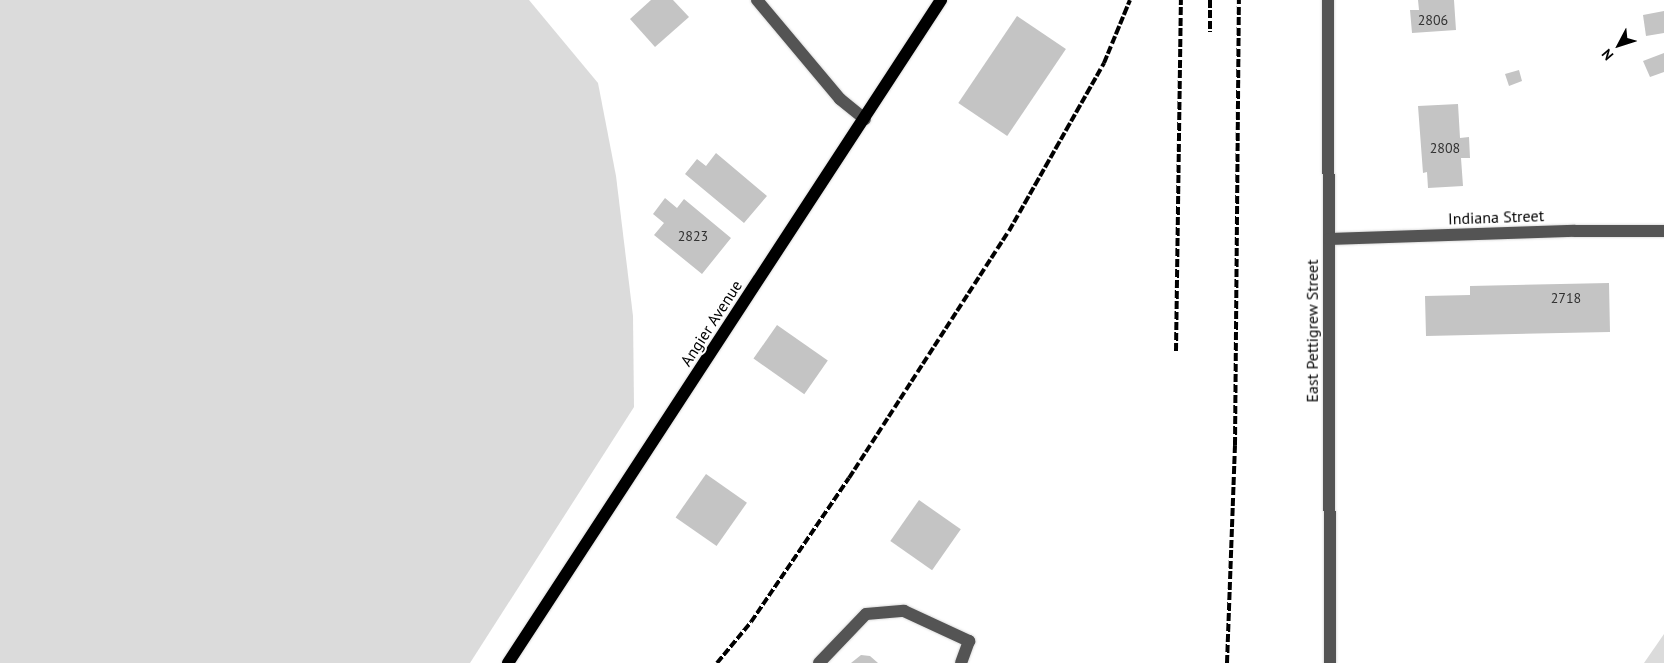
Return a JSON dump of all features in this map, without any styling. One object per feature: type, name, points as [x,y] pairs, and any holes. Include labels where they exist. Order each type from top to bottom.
[{"type":"main road","name":"Angier Avenue","points":[[508,663],[941,0]]},
{"type":"street","points":[[757,0],[840,99],[864,119]]},
{"type":"street","name":"East Pettigrew Street","points":[[1328,0],[1330,663]]},
{"type":"street","name":"Indiana Street","points":[[1329,239],[1575,231],[1664,231]]},
{"type":"street","points":[[819,663],[866,614],[904,611],[969,641],[961,663]]},
{"type":"shaded area","points":[[0,0],[529,0],[598,83],[616,176],[633,316],[634,407],[470,663],[0,663]]},
{"type":"shaded area","points":[[1664,634],[1664,663],[1644,663]]},
{"type":"building","points":[[651,0],[673,0],[689,17],[655,47],[630,19]]},
{"type":"building","points":[[1418,0],[1454,0],[1456,30],[1412,33],[1410,10],[1419,10]]},
{"type":"building","points":[[1664,11],[1664,33],[1646,36],[1643,15]]},
{"type":"building","points":[[1017,16],[1066,49],[1007,136],[958,103]]},
{"type":"building","points":[[1664,53],[1664,72],[1650,77],[1643,61]]},
{"type":"building","points":[[1519,70],[1522,81],[1509,86],[1505,74]]},
{"type":"building","points":[[1458,104],[1460,138],[1469,137],[1470,158],[1461,158],[1463,186],[1428,188],[1427,172],[1423,173],[1418,106]]},
{"type":"building","points":[[716,153],[767,196],[744,223],[685,174],[697,159],[706,166]]},
{"type":"building","points":[[665,198],[677,208],[684,199],[731,238],[702,274],[654,235],[664,223],[653,214]]},
{"type":"building","points":[[1609,283],[1610,332],[1426,336],[1425,296],[1470,295],[1470,286]]},
{"type":"building","points":[[777,325],[828,361],[804,394],[753,359]]},
{"type":"building","points":[[706,474],[747,503],[717,546],[676,517]]},
{"type":"building","points":[[919,500],[961,529],[932,570],[890,541]]},
{"type":"building","points":[[861,655],[870,656],[878,663],[851,663]]},
{"type":"railway","points":[[717,663],[751,622],[849,478],[1009,231],[1104,63],[1130,0]]},
{"type":"railway","points":[[1176,351],[1181,0]]},
{"type":"railway","points":[[1210,0],[1210,32]]},
{"type":"railway","points":[[1227,663],[1235,445],[1239,0]]}]
